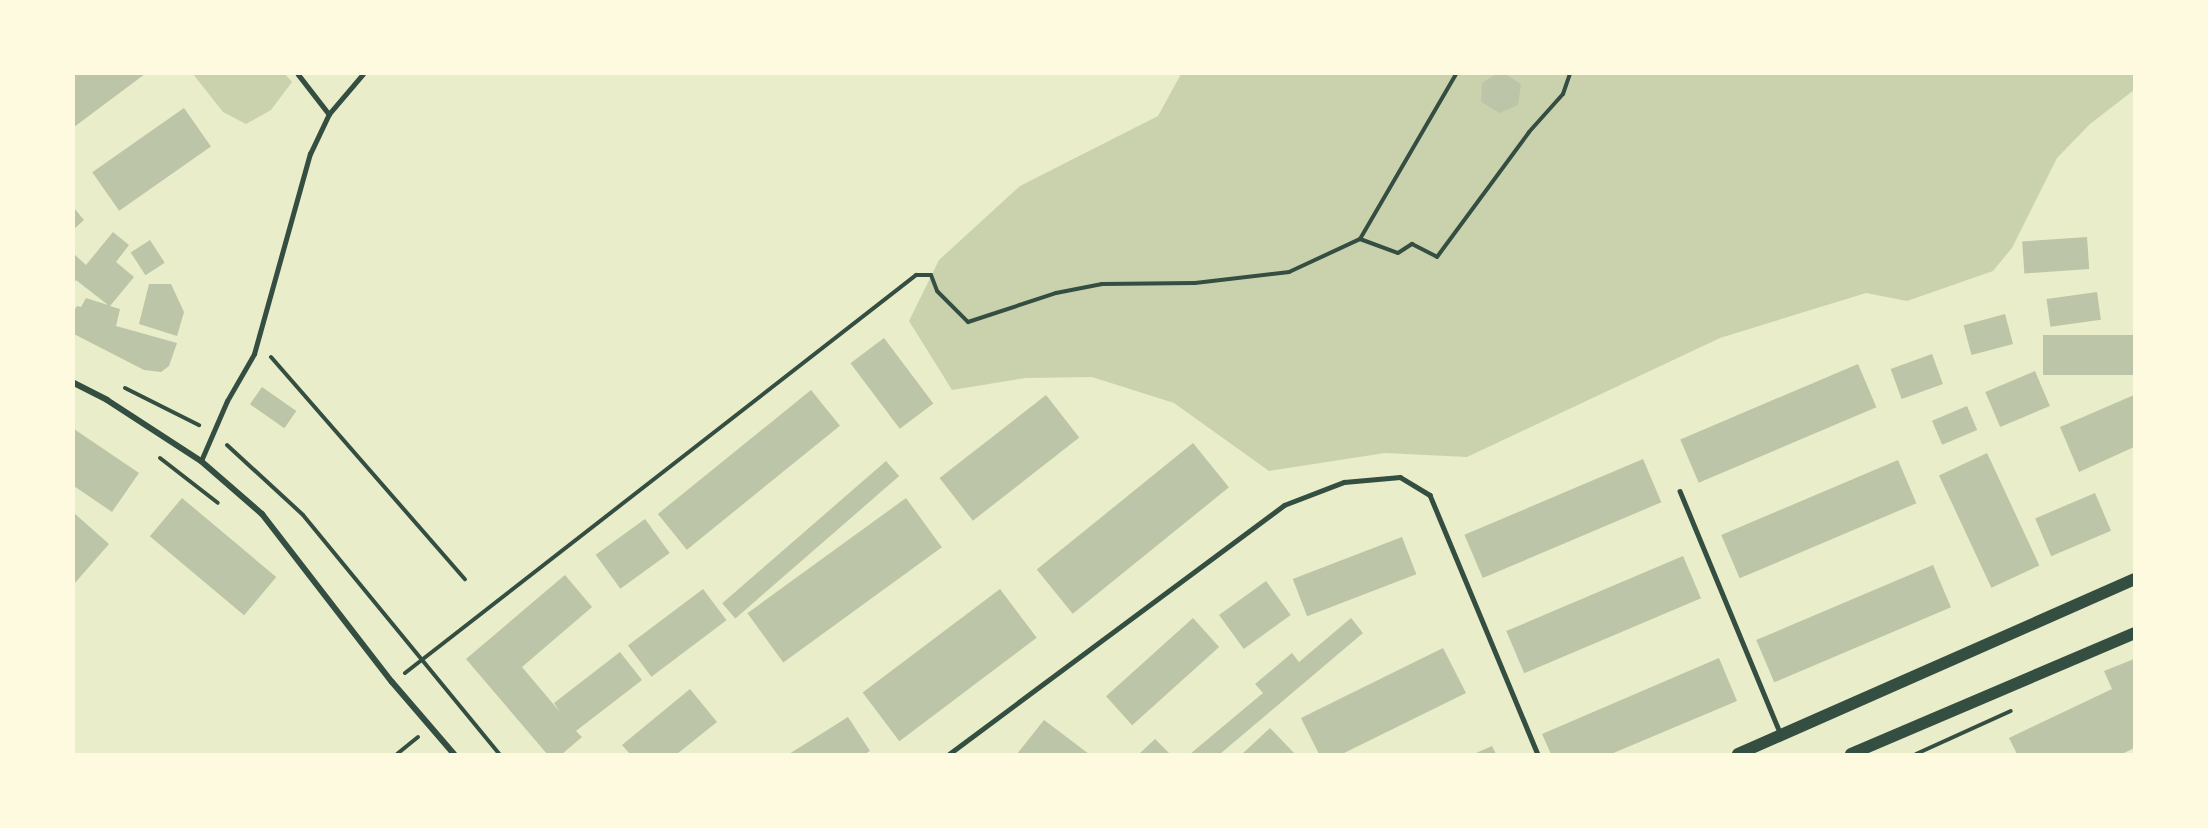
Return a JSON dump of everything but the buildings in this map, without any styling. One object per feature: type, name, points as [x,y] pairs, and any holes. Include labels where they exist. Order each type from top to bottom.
[{"type":"main road","points":[[1738,754],[2134,579]]},
{"type":"main road","points":[[1851,754],[2134,633]]},
{"type":"street","points":[[74,383],[107,400],[201,461],[262,514],[392,682],[454,754]]},
{"type":"lane","points":[[298,74],[329,114]]},
{"type":"lane","points":[[201,461],[257,340],[310,154],[329,114],[363,74]]},
{"type":"lane","points":[[950,754],[1284,505],[1344,482],[1400,477],[1430,495],[1538,754]]},
{"type":"lane","points":[[1680,491],[1781,735]]},
{"type":"path","points":[[392,682],[916,275],[932,275],[937,291],[968,322],[1056,293],[1102,284],[1195,283],[1289,272],[1360,239],[1456,74]]},
{"type":"path","points":[[1360,239],[1398,254],[1412,244],[1437,257],[1529,132],[1563,94],[1570,74]]},
{"type":"path","points":[[257,340],[465,579]]},
{"type":"path","points":[[155,455],[220,504]]},
{"type":"path","points":[[412,727],[425,742]]},
{"type":"path","points":[[397,754],[431,727]]},
{"type":"green space","points":[[193,74],[285,74],[292,82],[271,110],[246,124],[223,112]]},
{"type":"green space","points":[[1181,74],[2134,74],[2134,90],[2090,124],[2057,158],[2012,248],[1993,271],[1907,301],[1866,293],[1720,338],[1467,457],[1385,453],[1269,471],[1174,403],[1092,377],[1026,378],[952,390],[909,321],[939,260],[1020,186],[1158,116]]}]
